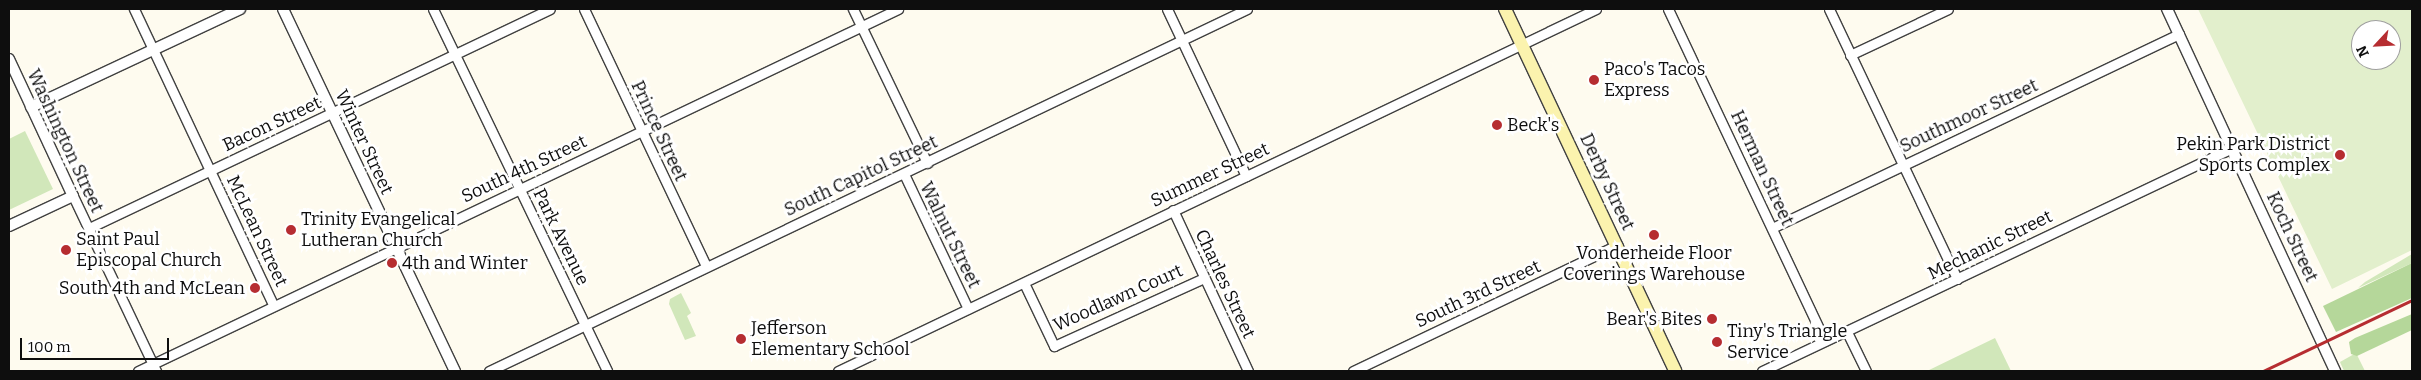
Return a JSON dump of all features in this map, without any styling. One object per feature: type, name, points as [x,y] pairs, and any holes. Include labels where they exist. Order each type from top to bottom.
[{"type":"main road","name":"Derby Street","points":[[1505,9],[1676,371]]},
{"type":"street","name":"McLean Street","points":[[134,9],[273,304]]},
{"type":"street","points":[[31,107],[240,9]]},
{"type":"street","name":"Winter Street","points":[[283,9],[455,371]]},
{"type":"street","name":"Park Avenue","points":[[433,9],[607,371]]},
{"type":"street","name":"Bacon Street","points":[[88,228],[550,9]]},
{"type":"street","name":"Prince Street","points":[[584,9],[706,266]]},
{"type":"street","name":"Walnut Street","points":[[853,9],[927,163]]},
{"type":"street","name":"South 4th Street","points":[[138,371],[154,368],[273,304],[520,190],[898,9]]},
{"type":"street","points":[[1167,9],[1246,176]]},
{"type":"street","name":"South Capitol Street","points":[[489,371],[1247,9]]},
{"type":"street","name":"Summer Street","points":[[838,371],[1596,9]]},
{"type":"street","name":"Herman Street","points":[[1668,9],[1825,341]]},
{"type":"street","points":[[1828,9],[1957,278]]},
{"type":"street","points":[[1850,55],[1948,9]]},
{"type":"street","name":"Koch Street","points":[[2167,9],[2335,371]]},
{"type":"street","name":"Southmoor Street","points":[[1772,228],[2179,34]]},
{"type":"street","name":"Washington Street","points":[[9,59],[154,368]]},
{"type":"street","name":"Mechanic Street","points":[[1762,371],[2232,148]]},
{"type":"street","name":"Walnut Street","points":[[904,174],[968,309]]},
{"type":"street","points":[[9,226],[73,196]]},
{"type":"street","name":"Charles Street","points":[[1173,210],[1248,371]]},
{"type":"street","name":"South 3rd Street","points":[[1353,371],[1617,246]]},
{"type":"street","name":"Woodlawn Court","points":[[1024,282],[1054,346],[1204,278]]},
{"type":"street","points":[[1847,332],[1866,371]]},
{"type":"green space","name":"Pekin Park District Sports Complex","points":[[2198,9],[2412,9],[2412,250],[2332,289]]},
{"type":"green space","points":[[25,131],[53,189],[9,210],[9,139]]},
{"type":"green space","points":[[2412,254],[2412,263],[2358,288],[2365,282]]},
{"type":"green space","points":[[2412,263],[2412,298],[2336,332],[2323,306]]},
{"type":"green space","points":[[681,293],[691,313],[687,316],[696,336],[685,340],[669,304],[670,299]]},
{"type":"green space","points":[[2412,314],[2412,330],[2357,356],[2351,354],[2349,342],[2355,338]]},
{"type":"green space","points":[[1995,338],[2011,371],[1927,371]]},
{"type":"green space","points":[[2356,353],[2365,371],[2344,371],[2340,362]]},
{"type":"railway","points":[[2263,371],[2412,300]]},
{"type":"place","name":"Paco's Tacos Express","points":[[1594,80]]},
{"type":"place","name":"Beck's","points":[[1497,125]]},
{"type":"place","name":"Pekin Park District Sports Complex","points":[[2340,155]]},
{"type":"place","name":"Trinity Evangelical Lutheran Church","points":[[291,230]]},
{"type":"place","name":"Vonderheide Floor Coverings Warehouse","points":[[1654,235]]},
{"type":"place","name":"Saint Paul Episcopal Church","points":[[66,250]]},
{"type":"place","name":"4th and Winter","points":[[392,263]]},
{"type":"place","name":"South 4th and McLean","points":[[255,288]]},
{"type":"place","name":"Bear's Bites","points":[[1712,319]]},
{"type":"place","name":"Jefferson Elementary School","points":[[741,339]]},
{"type":"place","name":"Tiny's Triangle Service","points":[[1717,342]]}]
